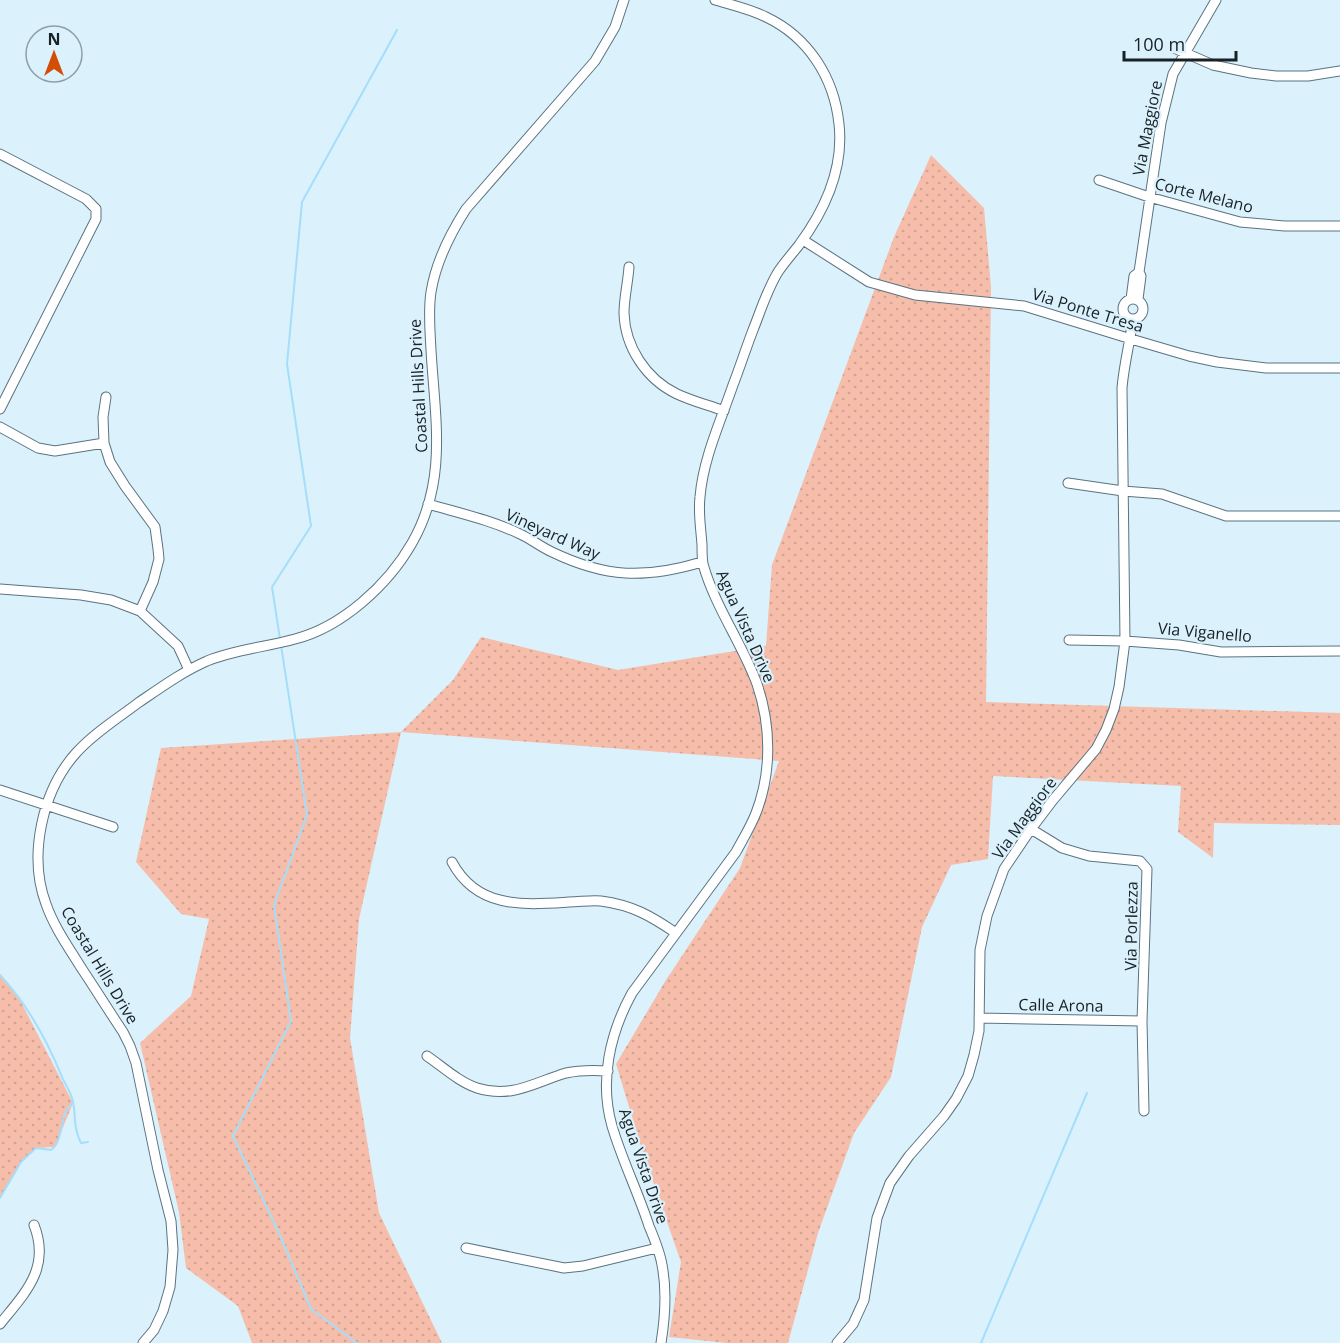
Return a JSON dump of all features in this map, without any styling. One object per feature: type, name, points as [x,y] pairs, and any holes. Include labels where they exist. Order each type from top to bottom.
[{"type":"street","name":"Coastal Hills Drive","points":[[146,1340],[158,1323],[170,1287],[173,1250],[171,1221],[136,1063],[130,1046],[64,941],[46,904],[40,881],[38,858],[41,826],[47,805],[59,777],[74,755],[94,735],[150,695],[189,670],[208,661],[298,639],[316,632],[343,616],[374,591],[395,568],[412,543],[425,515],[435,477],[437,442],[429,306],[440,258],[466,209],[595,61],[615,27],[624,0]]},
{"type":"street","name":"Agua Vista Drive","points":[[661,1343],[664,1318],[662,1265],[644,1208],[612,1128],[607,1096],[612,1044],[620,1018],[640,981],[736,852],[750,826],[763,790],[768,757],[766,723],[756,683],[713,592],[702,562],[699,509],[701,487],[724,411],[761,307],[778,272],[803,240],[826,200],[840,152],[837,106],[821,67],[806,46],[783,26],[764,16],[715,0]]},
{"type":"street","name":"Via Maggiore","points":[[1134,299],[1141,276],[1138,272],[1161,123],[1173,74],[1216,0]]},
{"type":"street","points":[[1174,48],[1213,65],[1259,75],[1308,76],[1340,71]]},
{"type":"street","points":[[0,154],[86,199],[96,209],[96,219],[0,409]]},
{"type":"street","name":"Corte Melano","points":[[1099,180],[1149,197],[1240,222],[1285,226],[1340,226]]},
{"type":"street","name":"Via Ponte Tresa","points":[[803,240],[869,282],[915,295],[1024,306],[1189,356],[1229,364],[1266,368],[1340,368]]},
{"type":"street","points":[[629,267],[624,315],[629,341],[637,358],[648,373],[670,390],[724,411]]},
{"type":"street","points":[[1134,299],[1140,301],[1144,306],[1139,318],[1133,319],[1123,311],[1124,304],[1134,299]]},
{"type":"street","name":"Via Maggiore","points":[[837,1343],[853,1324],[864,1300],[877,1218],[886,1193],[902,1165],[956,1099],[968,1076],[979,1031],[980,950],[987,916],[1004,869],[1030,829],[1089,758],[1106,730],[1117,698],[1125,641],[1122,388],[1133,319]]},
{"type":"street","points":[[106,397],[103,417],[104,443],[110,462],[155,527],[159,559],[153,582],[140,611]]},
{"type":"street","points":[[0,427],[38,448],[55,451],[104,443]]},
{"type":"street","points":[[1068,483],[1162,494],[1226,516],[1340,516]]},
{"type":"street","name":"Vineyard Way","points":[[428,504],[521,534],[557,555],[605,572],[653,573],[702,562]]},
{"type":"street","points":[[0,589],[88,596],[111,600],[140,611],[178,646],[189,670]]},
{"type":"street","name":"Via Viganello","points":[[1069,640],[1179,645],[1221,652],[1340,651]]},
{"type":"street","points":[[0,790],[113,827]]},
{"type":"street","name":"Via Porlezza","points":[[1030,829],[1062,848],[1089,856],[1140,861],[1147,869],[1142,1021],[1144,1111]]},
{"type":"street","points":[[452,862],[467,883],[495,899],[518,904],[593,900],[609,902],[638,910],[676,933]]},
{"type":"street","name":"Calle Arona","points":[[979,1018],[1142,1021]]},
{"type":"street","points":[[427,1056],[466,1083],[477,1088],[497,1091],[523,1089],[575,1071],[608,1071]]},
{"type":"street","points":[[0,1324],[29,1287],[36,1273],[40,1247],[34,1225]]},
{"type":"street","points":[[466,1248],[564,1268],[583,1266],[657,1248]]},
{"type":"street","points":[[146,1340],[159,1343]]},
{"type":"shaded area","points":[[931,155],[984,208],[991,287],[986,702],[1340,713],[1340,825],[1214,823],[1213,858],[1178,832],[1181,786],[993,776],[988,859],[951,865],[922,927],[891,1077],[854,1133],[818,1233],[788,1343],[727,1343],[669,1337],[681,1262],[643,1153],[616,1064],[666,980],[740,868],[779,761],[401,732],[453,680],[481,637],[618,670],[766,646],[772,565],[894,237]]},
{"type":"shaded area","points":[[401,732],[359,919],[350,1038],[379,1213],[442,1343],[252,1343],[238,1306],[186,1268],[179,1212],[140,1043],[191,996],[209,919],[181,914],[136,862],[161,748]]},
{"type":"shaded area","points":[[0,975],[19,998],[73,1103],[55,1147],[36,1148],[21,1162],[0,1198]]},
{"type":"waterway","points":[[280,639],[272,587],[311,526],[287,364],[302,202],[397,30]]},
{"type":"waterway","points":[[281,645],[307,815],[274,905],[291,1021],[233,1136],[278,1231],[311,1309],[357,1343]]},
{"type":"waterway","points":[[0,975],[19,998],[43,1036],[71,1095],[78,1137],[81,1143],[88,1142]]},
{"type":"waterway","points":[[981,1343],[1087,1093]]},
{"type":"waterway","points":[[0,1198],[21,1162],[36,1148],[51,1150],[55,1146],[65,1113],[73,1103]]}]
